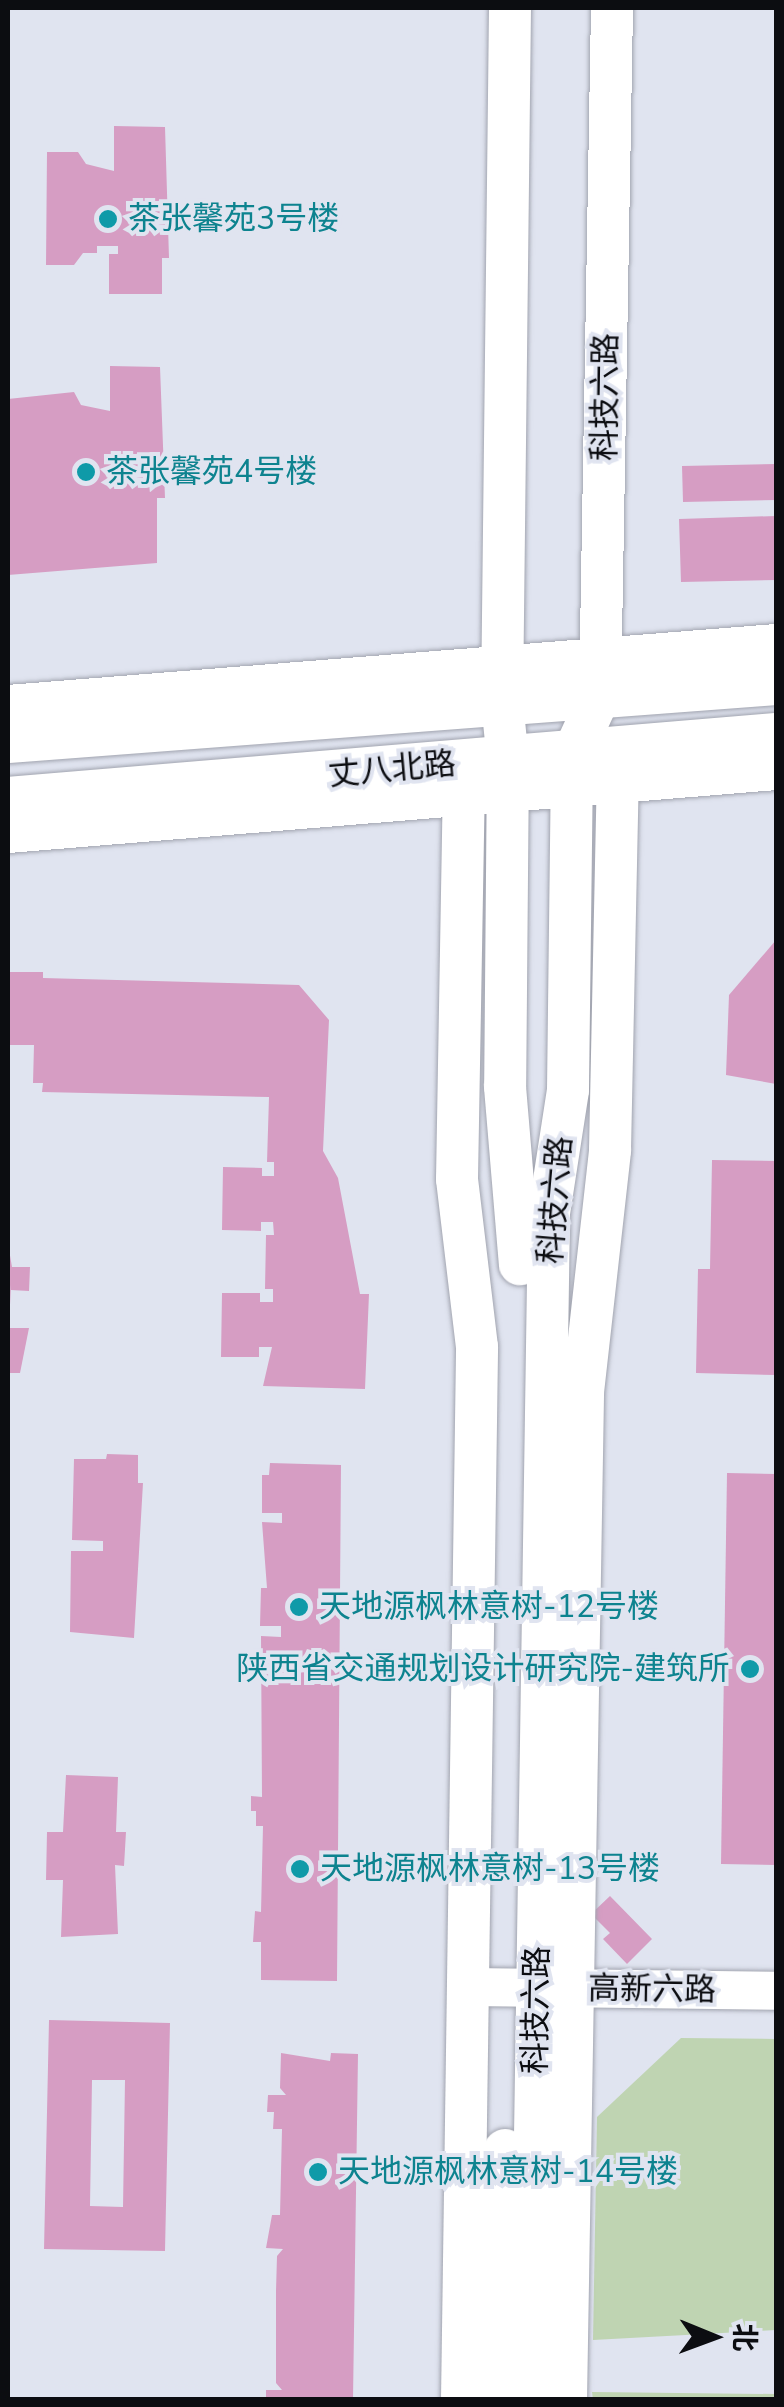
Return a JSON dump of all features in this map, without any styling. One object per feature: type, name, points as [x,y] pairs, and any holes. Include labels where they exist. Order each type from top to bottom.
[{"type":"main road","name":"科技六路","points":[[510,8],[502,685],[508,776],[505,1087],[520,1214],[522,1988],[531,2400]]},
{"type":"main road","name":"科技六路","points":[[501,2400],[522,1988],[549,1213],[568,1090],[572,772],[599,678],[612,8]]},
{"type":"main road","points":[[599,678],[776,645]]},
{"type":"main road","name":"丈八北路","points":[[8,738],[502,685],[599,678],[776,681]]},
{"type":"main road","points":[[8,706],[502,685]]},
{"type":"main road","name":"丈八北路","points":[[8,801],[572,772],[776,737]]},
{"type":"main road","points":[[572,772],[618,783],[776,769]]},
{"type":"main road","points":[[8,832],[464,795],[508,776]]},
{"type":"main road","points":[[462,2400],[522,1988],[610,1150],[618,783]]},
{"type":"main road","points":[[464,795],[458,1179],[478,1347],[522,1988],[566,2400]]},
{"type":"street","name":"高新六路","points":[[522,1988],[776,1991]]},
{"type":"green space","points":[[681,2038],[776,2039],[776,2330],[593,2340],[597,2117]]},
{"type":"green space","points":[[592,2392],[775,2394],[776,2399],[593,2400]]},
{"type":"building","name":"茶张馨苑3号楼","points":[[114,126],[165,127],[169,258],[162,258],[162,294],[109,294],[109,254],[118,254],[118,246],[97,246],[97,253],[83,253],[74,265],[46,265],[47,152],[78,152],[86,164],[114,171]]},
{"type":"building","name":"茶张馨苑4号楼","points":[[110,366],[160,367],[165,498],[157,498],[157,563],[8,575],[8,399],[74,392],[81,405],[110,411]]},
{"type":"building","points":[[776,464],[776,500],[683,502],[682,466]]},
{"type":"building","points":[[776,516],[776,580],[681,582],[679,519]]},
{"type":"building","points":[[776,940],[776,1084],[726,1075],[729,995]]},
{"type":"building","points":[[8,972],[43,972],[43,978],[299,985],[329,1020],[323,1151],[338,1178],[360,1294],[369,1294],[365,1389],[263,1386],[272,1347],[259,1347],[259,1357],[221,1357],[222,1293],[260,1293],[260,1302],[273,1302],[273,1289],[265,1289],[266,1235],[274,1235],[273,1222],[261,1222],[261,1231],[222,1230],[223,1167],[262,1168],[262,1176],[274,1176],[274,1162],[267,1162],[269,1097],[42,1092],[43,1083],[33,1083],[34,1045],[8,1045]]},
{"type":"building","points":[[712,1160],[776,1161],[776,1375],[696,1373],[698,1269],[710,1269]]},
{"type":"building","points":[[8,1244],[12,1267],[30,1267],[29,1291],[11,1290],[11,1305]]},
{"type":"building","points":[[8,1328],[29,1328],[20,1373],[8,1373]]},
{"type":"building","points":[[107,1454],[138,1455],[138,1483],[143,1483],[134,1638],[70,1632],[71,1551],[103,1551],[103,1541],[72,1540],[74,1459],[106,1459]]},
{"type":"building","points":[[270,1463],[341,1465],[337,1981],[261,1980],[261,1942],[253,1942],[255,1911],[261,1912],[263,1826],[256,1826],[251,1796],[262,1797],[261,1636],[281,1637],[281,1626],[260,1626],[261,1588],[267,1588],[262,1522],[282,1523],[282,1513],[262,1513],[262,1475],[269,1475]]},
{"type":"building","name":"陕西省交通规划设计研究院-建筑所","points":[[727,1473],[776,1474],[776,1865],[721,1864]]},
{"type":"building","points":[[66,1775],[118,1777],[116,1832],[126,1832],[124,1866],[115,1865],[118,1934],[61,1937],[63,1880],[46,1880],[47,1832],[63,1832]]},
{"type":"building","points":[[610,1896],[652,1939],[627,1964],[603,1939],[610,1933],[591,1914]]},
{"type":"building","points":[[49,2020],[170,2023],[165,2251],[44,2249]],"holes":[[[92,2080],[125,2080],[123,2207],[90,2206]]]},
{"type":"building","name":"天地源枫林意树-14号楼","points":[[281,2053],[330,2061],[331,2053],[358,2054],[353,2400],[266,2400],[266,2390],[282,2390],[276,2383],[276,2291],[277,2256],[283,2249],[266,2248],[272,2215],[280,2215],[282,2129],[273,2129],[274,2112],[267,2112],[268,2095],[286,2095],[280,2088]]},
{"type":"place","name":"茶张馨苑3号楼","points":[[108,219]]},
{"type":"place","name":"茶张馨苑4号楼","points":[[86,472]]},
{"type":"place","name":"天地源枫林意树-12号楼","points":[[299,1607]]},
{"type":"place","name":"陕西省交通规划设计研究院-建筑所","points":[[750,1669]]},
{"type":"place","name":"天地源枫林意树-13号楼","points":[[300,1869]]},
{"type":"place","name":"天地源枫林意树-14号楼","points":[[318,2172]]}]
